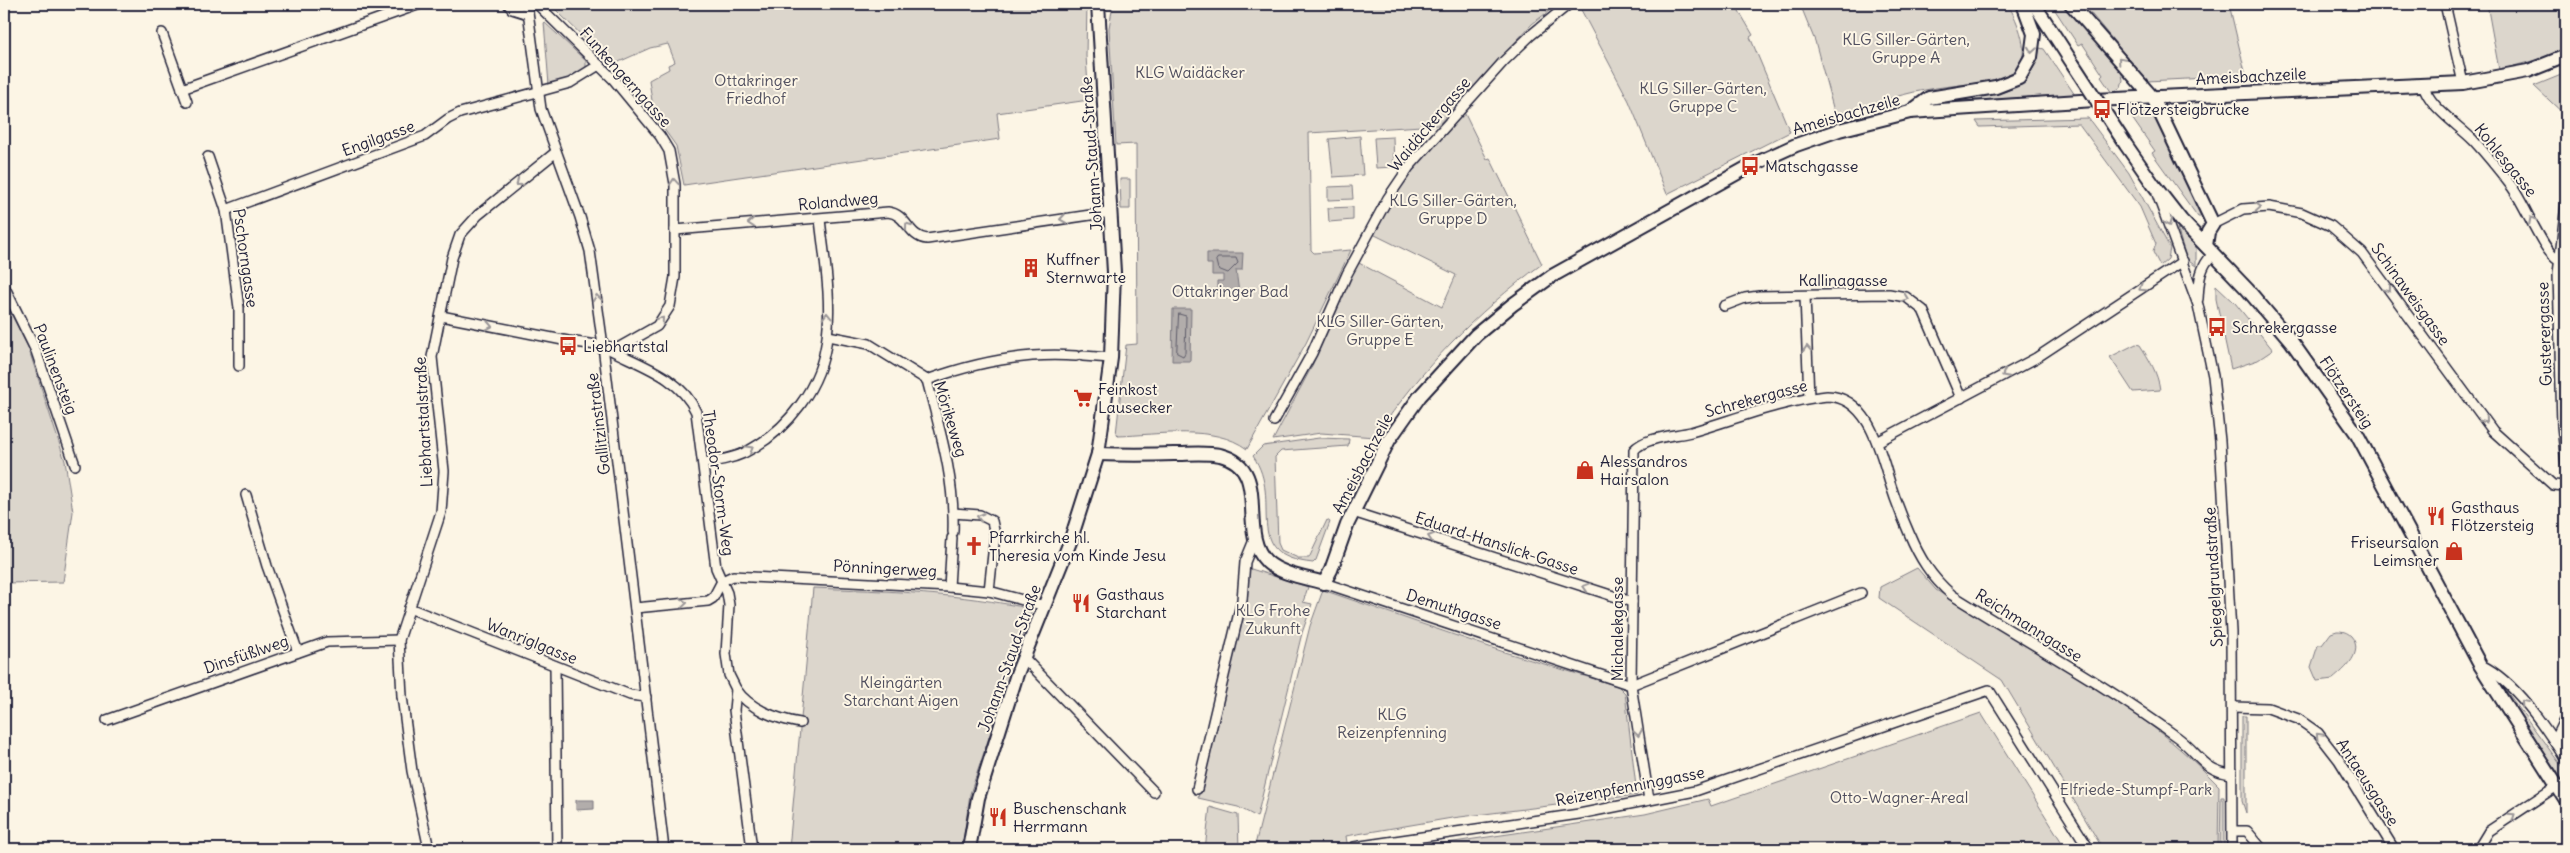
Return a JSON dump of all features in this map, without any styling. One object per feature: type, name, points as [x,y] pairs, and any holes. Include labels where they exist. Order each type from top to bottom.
[{"type":"street","points":[[182,89],[420,4]]},
{"type":"street","points":[[508,4],[512,9],[528,14]]},
{"type":"street","name":"Gallitzinstraße","points":[[527,4],[541,109],[580,217],[590,251],[664,849]]},
{"type":"street","name":"Funkengerngasse","points":[[537,4],[598,65],[650,123],[669,151],[675,184],[675,230],[673,293],[665,317],[657,326],[629,343],[618,348],[603,346]]},
{"type":"street","name":"Johann-Staud-Straße","points":[[969,849],[978,798],[1024,658],[1070,542],[1098,454],[1111,358],[1114,272],[1098,4]]},
{"type":"street","name":"Waidäckergasse","points":[[1274,421],[1312,353],[1347,274],[1388,198],[1409,167],[1504,61],[1568,4]]},
{"type":"street","points":[[1910,112],[1929,98],[2002,85],[2019,78],[2031,57],[2034,34],[2023,4]]},
{"type":"street","name":"Flötzersteig","points":[[2034,4],[2153,184],[2209,250],[2291,341],[2357,434],[2390,494],[2441,596],[2480,664],[2566,800]]},
{"type":"street","points":[[2072,4],[2153,98],[2213,224],[2208,232],[2209,250]]},
{"type":"street","points":[[2445,4],[2463,82]]},
{"type":"street","points":[[162,33],[187,102]]},
{"type":"street","name":"Ameisbachzeile","points":[[1324,582],[1331,570],[1352,512],[1389,440],[1420,396],[1476,335],[1512,305],[1552,276],[1775,154],[1839,130],[1910,112],[2463,82],[2528,71],[2566,56]]},
{"type":"street","name":"Engilgasse","points":[[226,210],[425,136],[448,119],[460,113],[574,81],[598,65]]},
{"type":"street","name":"Kohlesgasse","points":[[2423,84],[2431,101],[2473,140],[2502,174],[2527,211],[2549,253],[2558,260]]},
{"type":"street","name":"Liebhartstalstraße","points":[[429,849],[412,771],[402,696],[399,640],[441,512],[444,471],[432,357],[456,242],[465,228],[556,152]]},
{"type":"street","name":"Pschorngasse","points":[[208,157],[226,210],[239,308],[239,366]]},
{"type":"street","name":"Spiegelgrundstraße","points":[[2153,184],[2198,305],[2212,376],[2220,441],[2230,603],[2233,707],[2232,849]]},
{"type":"street","name":"Gusterergasse","points":[[2566,204],[2558,260],[2561,411],[2566,463]]},
{"type":"street","name":"Schinaweisgasse","points":[[2213,224],[2243,209],[2268,207],[2302,213],[2332,226],[2362,253],[2493,431],[2553,485],[2566,486]]},
{"type":"street","name":"Rolandweg","points":[[675,230],[891,212],[901,217],[917,237],[926,239],[1111,212]]},
{"type":"street","points":[[703,463],[744,453],[782,426],[799,406],[812,385],[819,369],[828,336],[827,287],[820,219]]},
{"type":"street","name":"Spiegelgrundstraße","points":[[2198,305],[2200,275],[2207,260],[2209,250]]},
{"type":"street","points":[[1877,442],[2036,358],[2183,261]]},
{"type":"street","name":"Paulinensteig","points":[[4,286],[36,351],[74,466]]},
{"type":"street","name":"Kallinagasse","points":[[1724,306],[1745,298],[1759,296],[1889,294],[1913,300],[1924,310],[1961,398]]},
{"type":"street","points":[[1805,296],[1810,398]]},
{"type":"street","points":[[441,316],[603,346]]},
{"type":"street","name":"Mörikeweg","points":[[828,336],[869,344],[927,380],[950,467],[954,513],[949,587]]},
{"type":"street","name":"Theodor-Storm-Weg","points":[[603,346],[674,383],[684,391],[696,412],[716,568],[729,605],[727,663],[736,689],[734,710],[752,849]]},
{"type":"street","points":[[927,380],[981,364],[1016,358],[1058,354],[1111,358]]},
{"type":"street","name":"Schrekergasse","points":[[1632,456],[1634,450],[1641,444],[1810,398],[1836,396],[1850,402],[1862,415],[1877,442]]},
{"type":"street","name":"Reichmanngasse","points":[[1877,442],[1908,532],[1927,570],[1940,585],[1952,595],[2138,708],[2185,742],[2212,770],[2232,774]]},
{"type":"street","name":"Demuthgasse","points":[[1098,454],[1208,454],[1230,459],[1243,471],[1250,484],[1254,540],[1260,553],[1274,567],[1631,685]]},
{"type":"street","name":"Michalekgasse","points":[[1632,456],[1631,685],[1649,800]]},
{"type":"street","points":[[246,495],[267,566],[298,652]]},
{"type":"street","name":"Eduard-Hanslick-Gasse","points":[[1352,512],[1632,602]]},
{"type":"street","points":[[954,513],[980,515],[992,521],[995,535],[989,591]]},
{"type":"street","points":[[1198,789],[1242,600],[1245,562],[1254,540]]},
{"type":"street","name":"Pönningerweg","points":[[722,581],[734,576],[949,587],[989,591],[1044,606]]},
{"type":"street","points":[[635,608],[708,601],[713,598],[722,581]]},
{"type":"street","points":[[1631,685],[1861,593]]},
{"type":"street","name":"Wanriglgasse","points":[[409,608],[630,695],[646,697]]},
{"type":"street","name":"Dinsfüßlweg","points":[[108,720],[327,642],[399,640]]},
{"type":"street","points":[[1024,658],[1154,792]]},
{"type":"street","name":"Flötzersteig","points":[[2480,664],[2497,673],[2554,741],[2566,760]]},
{"type":"street","points":[[554,666],[558,849]]},
{"type":"street","points":[[736,689],[741,697],[761,710],[800,723]]},
{"type":"street","name":"Reizenpfenninggasse","points":[[1354,847],[1579,814],[1695,791],[1989,690],[2089,849]]},
{"type":"street","name":"Antaeusgasse","points":[[2233,707],[2268,708],[2298,719],[2318,733],[2338,760],[2394,849]]},
{"type":"street","points":[[2554,741],[2566,716]]},
{"type":"street","points":[[2478,849],[2488,831],[2557,786]]},
{"type":"street","points":[[2233,831],[2247,831],[2262,849]]},
{"type":"green space","name":"Ottakringer Friedhof","points":[[556,4],[1087,4],[1086,56],[1089,100],[997,113],[1000,139],[684,185],[676,146],[654,115],[649,80],[669,69],[668,65],[675,62],[668,44],[650,48],[612,65],[556,10]]},
{"type":"green space","points":[[1113,4],[1558,4],[1532,24],[1438,125],[1309,133],[1311,250],[1314,253],[1351,250],[1306,343],[1247,449],[1234,441],[1219,436],[1202,434],[1168,433],[1118,436],[1116,434],[1126,345],[1137,344],[1136,144],[1116,145],[1109,28]]},
{"type":"green space","name":"KLG Siller-Gärten, Gruppe C","points":[[1578,4],[1735,4],[1753,35],[1750,37],[1790,132],[1667,194],[1629,101]]},
{"type":"green space","name":"KLG Siller-Gärten, Gruppe A","points":[[1800,4],[2008,4],[2020,32],[2023,53],[2018,67],[2006,75],[1990,81],[1914,92],[1835,115],[1815,41]]},
{"type":"green space","points":[[2051,4],[2066,4],[2121,70],[2123,80],[2121,87],[2112,93],[2101,77],[2103,75],[2082,43],[2078,45]]},
{"type":"green space","points":[[2083,4],[2229,4],[2246,76],[2147,81]]},
{"type":"green space","points":[[2487,4],[2566,4],[2566,48],[2543,58],[2499,70]]},
{"type":"green space","points":[[544,22],[586,61],[586,70],[567,80],[549,85]]},
{"type":"green space","points":[[2040,48],[2044,49],[2075,95],[1939,102],[1939,100],[1987,96],[2015,87],[2026,78],[2034,66]]},
{"type":"green space","points":[[2566,73],[2566,116],[2534,86]]},
{"type":"green space","points":[[2125,108],[2144,109],[2156,116],[2199,205],[2202,217],[2198,217],[2152,153],[2155,151]]},
{"type":"green space","points":[[1464,112],[1487,159],[1490,158],[1542,264],[1494,302],[1451,343],[1412,387],[1375,437],[1321,433],[1273,440],[1311,368],[1357,262],[1442,307],[1456,275],[1373,234],[1407,177]]},
{"type":"green space","points":[[2088,118],[2129,173],[2170,248],[2168,259],[2160,266],[2153,252],[2156,244],[2140,207],[2079,124],[1980,127],[1976,121]]},
{"type":"green space","points":[[1360,136],[1363,175],[1333,177],[1329,139]]},
{"type":"green space","points":[[1393,137],[1394,167],[1376,168],[1374,138]]},
{"type":"green space","points":[[1120,179],[1130,179],[1130,209],[1121,209]]},
{"type":"green space","points":[[1352,186],[1353,199],[1328,200],[1328,187]]},
{"type":"green space","points":[[1353,207],[1353,220],[1329,222],[1328,208]]},
{"type":"green space","points":[[2177,228],[2196,247],[2196,266],[2187,260]]},
{"type":"green space","points":[[2216,285],[2235,303],[2273,350],[2258,360],[2231,369],[2216,299]]},
{"type":"green space","points":[[4,300],[28,347],[65,461],[73,512],[63,582],[4,583]]},
{"type":"green space","points":[[2136,344],[2140,345],[2153,366],[2160,390],[2133,392],[2110,357]]},
{"type":"green space","points":[[1319,438],[1349,439],[1348,446],[1281,451],[1275,457],[1278,543],[1281,550],[1298,558],[1309,558],[1327,520],[1330,522],[1316,560],[1313,563],[1290,558],[1276,549],[1269,538],[1262,473],[1253,456],[1263,446]]},
{"type":"green space","name":"KLG Frohe Zukunft","points":[[1248,568],[1308,587],[1303,602],[1312,604],[1302,633],[1257,817],[1238,807],[1198,798],[1225,689]]},
{"type":"green space","name":"Elfriede-Stumpf-Park","points":[[1917,568],[1936,590],[2084,679],[2120,703],[2188,756],[2219,786],[2218,849],[2103,849],[2002,680],[1879,598],[1880,587]]},
{"type":"green space","name":"Kleingärten Starchant Aigen","points":[[813,588],[951,596],[1032,609],[970,794],[962,849],[789,849]]},
{"type":"green space","name":"KLG Reizenpfenning","points":[[1323,590],[1504,652],[1618,686],[1625,693],[1637,795],[1452,818],[1346,836],[1348,849],[1254,849],[1310,626]]},
{"type":"green space","points":[[2337,631],[2345,632],[2351,636],[2355,642],[2355,654],[2348,665],[2333,679],[2317,681],[2311,667],[2318,645],[2322,645],[2331,633]]},
{"type":"green space","points":[[2504,688],[2566,772],[2566,785],[2506,694]]},
{"type":"green space","name":"Otto-Wagner-Areal","points":[[1981,713],[2066,849],[1406,849],[1645,814],[1708,799],[1711,806]]},
{"type":"green space","points":[[2242,716],[2246,716],[2246,813],[2242,801]]},
{"type":"green space","points":[[2221,797],[2224,797],[2224,849],[2220,848]]},
{"type":"green space","points":[[1210,807],[1238,815],[1239,849],[1205,849]]},
{"type":"water","points":[[1207,253],[1243,253],[1242,270],[1236,270],[1239,293],[1217,293],[1217,281],[1223,281],[1223,275],[1212,275],[1212,264],[1207,264]]},
{"type":"water","points":[[1173,309],[1191,309],[1190,361],[1172,361]]},
{"type":"water","points":[[576,800],[594,800],[594,809],[576,810]]},
{"type":"place","name":"Flötzersteigbrücke","points":[[2102,109]]},
{"type":"place","name":"Matschgasse","points":[[1750,166]]},
{"type":"place","name":"Kuffner Sternwarte","points":[[1031,268]]},
{"type":"place","name":"Schrekergasse","points":[[2217,327]]},
{"type":"place","name":"Liebhartstal","points":[[568,346]]},
{"type":"place","name":"Feinkost Lausecker","points":[[1083,398]]},
{"type":"place","name":"Alessandros Hairsalon","points":[[1585,470]]},
{"type":"place","name":"Gasthaus Flötzersteig","points":[[2436,516]]},
{"type":"place","name":"Pfarrkirche hl. Theresia vom Kinde Jesu","points":[[974,546]]},
{"type":"place","name":"Friseursalon Leimsner","points":[[2454,551]]},
{"type":"place","name":"Gasthaus Starchant","points":[[1081,603]]},
{"type":"place","name":"Buschenschank Herrmann","points":[[998,817]]},
{"type":"park label","name":"KLG Waidäcker","points":[[1190,72]]},
{"type":"park label","name":"KLG Siller-Gärten, Gruppe D","points":[[1453,209]]},
{"type":"park label","name":"Ottakringer Bad","points":[[1230,291]]},
{"type":"park label","name":"KLG Siller-Gärten, Gruppe E","points":[[1380,330]]}]
